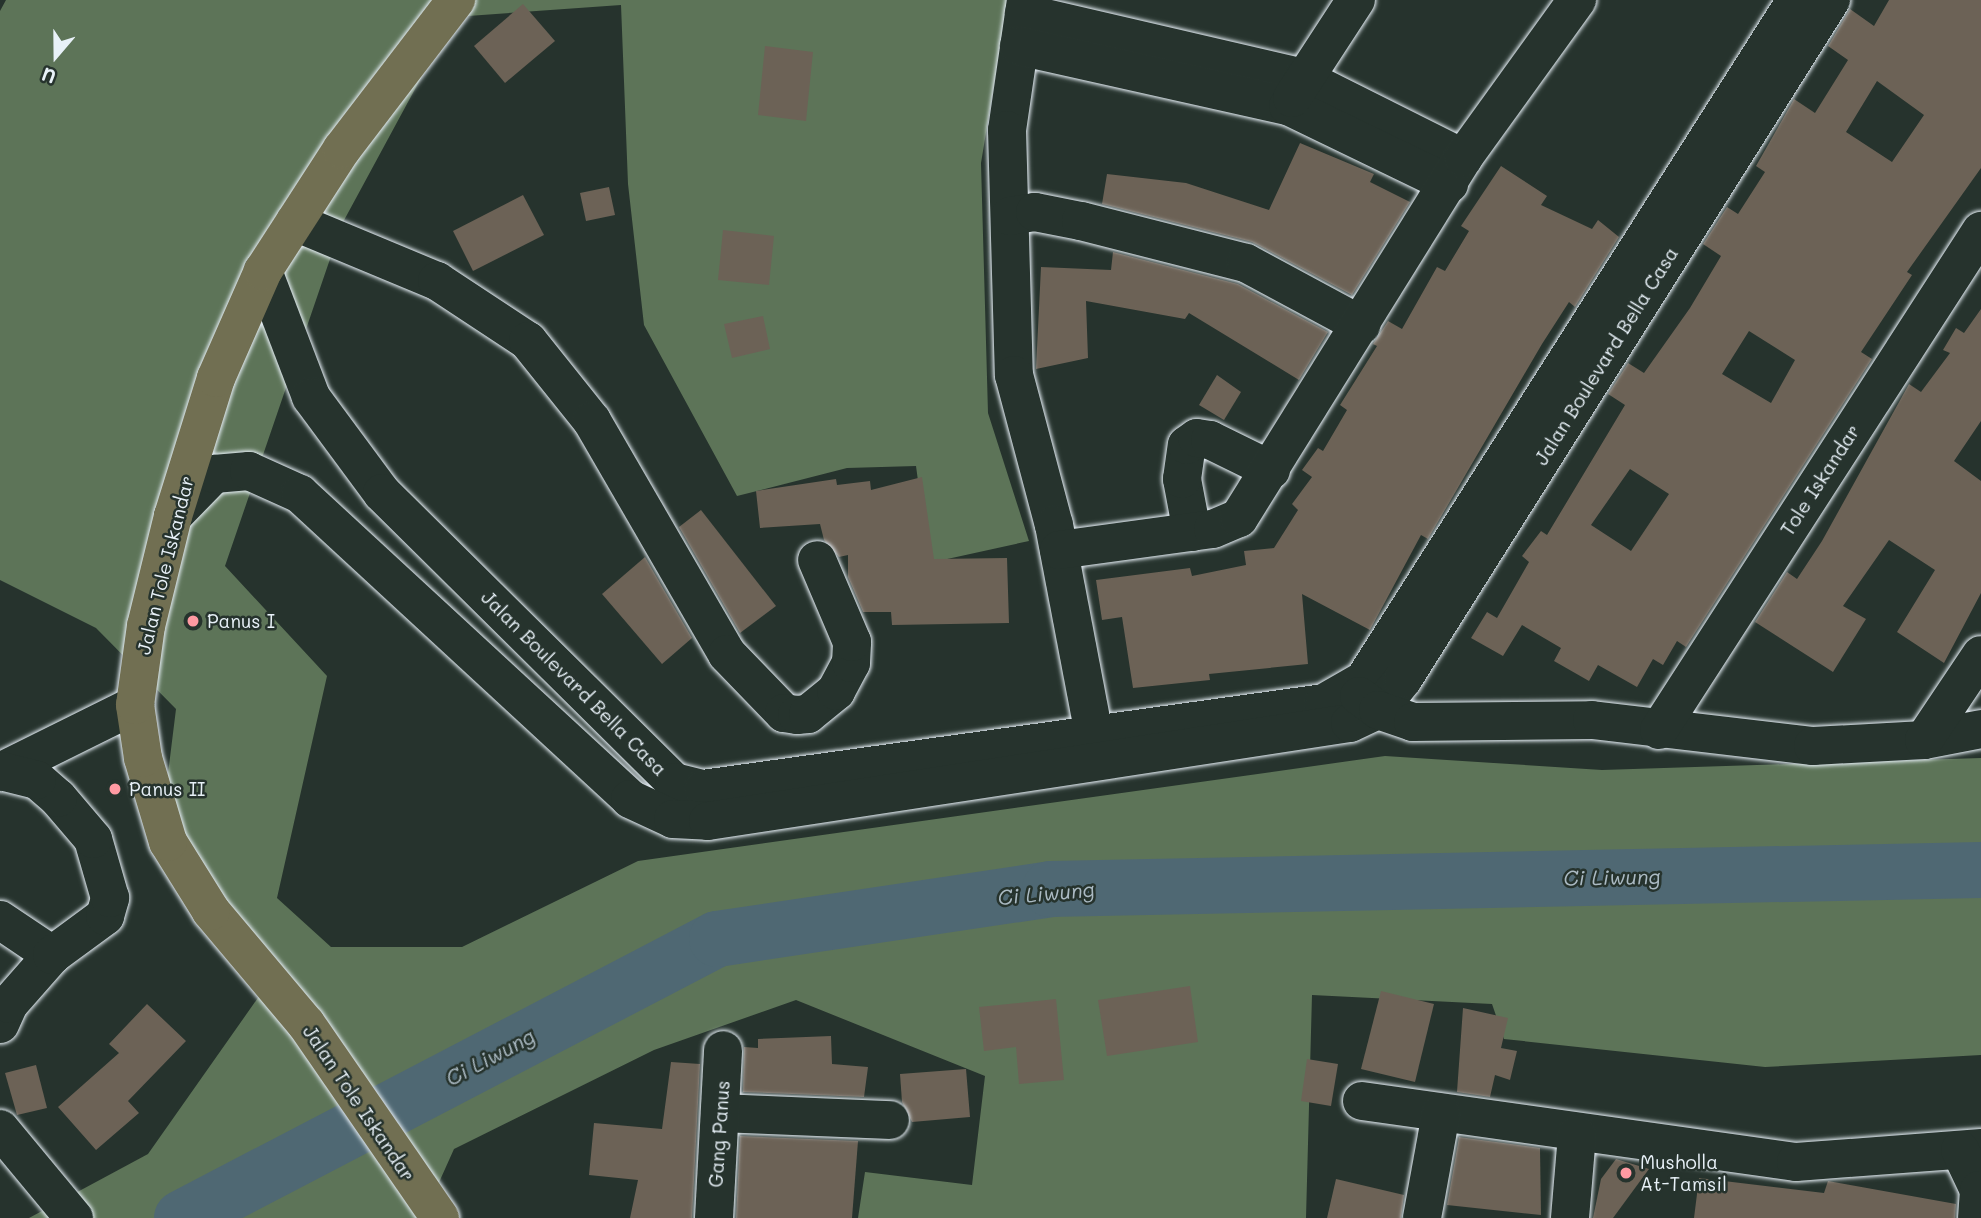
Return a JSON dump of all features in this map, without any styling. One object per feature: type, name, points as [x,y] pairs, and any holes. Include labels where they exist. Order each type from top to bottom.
[{"type":"main road","name":"Jalan Tole Iskandar","points":[[433,1210],[306,1024],[211,911],[168,842],[143,758],[135,705],[146,626],[173,516],[216,378],[263,271],[342,149],[456,0]]},
{"type":"street","points":[[1296,92],[1356,0]]},
{"type":"street","points":[[1059,550],[1192,532],[1239,518],[1456,171],[1577,0]]},
{"type":"street","name":"Jalan Boulevard Bella Casa","points":[[173,516],[214,474],[249,471],[300,494],[630,799],[673,820],[705,805],[1097,746],[1350,723],[1796,0]]},
{"type":"street","name":"Jalan Boulevard Bella Casa","points":[[1365,701],[1403,679],[1831,0]]},
{"type":"street","points":[[1097,746],[1059,550],[1014,375],[1007,130],[1023,20],[1296,92],[1456,171]]},
{"type":"street","points":[[1010,216],[1035,212],[1081,221],[1246,263],[1361,325]]},
{"type":"street","points":[[295,222],[437,281],[528,341],[592,421],[727,654],[776,706],[797,715],[808,714],[836,691],[851,663],[852,642],[817,560]]},
{"type":"street","name":"Tole Iskandar","points":[[1659,730],[1981,231]]},
{"type":"street","name":"Jalan Boulevard Bella Casa","points":[[263,271],[311,397],[382,492],[674,782],[705,805]]},
{"type":"street","points":[[1192,532],[1182,479],[1186,445],[1197,438],[1210,440],[1270,470]]},
{"type":"street","points":[[345,535],[382,492]]},
{"type":"street","points":[[493,672],[528,637]]},
{"type":"street","points":[[1924,740],[1981,654]]},
{"type":"street","points":[[1365,701],[1413,722],[1592,720],[1659,730],[1813,746],[1924,740],[1981,729]]},
{"type":"street","points":[[0,771],[135,705]]},
{"type":"street","points":[[0,771],[37,780],[58,798],[93,839],[107,875],[105,916],[52,956],[9,1004],[0,1024]]},
{"type":"street","points":[[0,920],[52,956]]},
{"type":"street","name":"Gang Panus","points":[[714,1218],[723,1050]]},
{"type":"street","points":[[1362,1101],[1577,1134],[1796,1161],[1970,1149],[1979,1190],[1977,1218]]},
{"type":"street","points":[[721,1113],[890,1120]]},
{"type":"street","points":[[1422,1218],[1441,1113]]},
{"type":"street","points":[[0,1129],[75,1218]]},
{"type":"street","points":[[1570,1218],[1577,1134]]},
{"type":"green space","points":[[6,0],[1008,0],[981,163],[988,413],[1029,541],[929,563],[916,466],[847,468],[737,496],[644,325],[628,184],[621,5],[454,17],[342,224],[225,566],[327,676],[277,898],[331,947],[462,947],[638,861],[1385,756],[1602,770],[1981,758],[1981,1055],[1765,1067],[1504,1039],[1492,1004],[1312,995],[1306,1218],[858,1218],[865,1172],[972,1185],[985,1076],[796,1000],[654,1050],[454,1149],[423,1218],[29,1218],[148,1154],[274,975],[164,806],[176,709],[96,628],[0,580],[0,11]]},
{"type":"building","points":[[1889,0],[1981,0],[1981,168],[1907,272],[1912,275],[1861,352],[1872,359],[1686,647],[1677,641],[1663,665],[1653,659],[1637,687],[1598,665],[1589,681],[1554,661],[1561,648],[1522,625],[1503,656],[1471,638],[1487,612],[1497,618],[1529,562],[1522,556],[1541,531],[1547,535],[1625,405],[1608,394],[1628,363],[1644,373],[1690,308],[1721,256],[1703,244],[1727,207],[1738,214],[1765,172],[1756,166],[1794,99],[1815,113],[1848,60],[1828,46],[1850,9],[1874,26]],"holes":[[[1877,81],[1924,115],[1892,162],[1846,132]],[[1749,331],[1795,360],[1771,403],[1722,374]],[[1630,469],[1669,494],[1631,551],[1591,525]]]},
{"type":"building","points":[[523,4],[555,41],[505,83],[474,46]]},
{"type":"building","points":[[765,46],[813,52],[806,121],[758,115]]},
{"type":"building","points":[[1300,143],[1374,174],[1370,182],[1410,202],[1352,295],[1252,242],[1102,204],[1107,174],[1186,183],[1269,210]]},
{"type":"building","points":[[1501,166],[1547,196],[1541,205],[1592,229],[1598,220],[1619,237],[1575,307],[1569,302],[1542,344],[1428,539],[1421,535],[1370,630],[1302,594],[1308,664],[1209,674],[1210,680],[1133,688],[1122,617],[1102,620],[1096,580],[1190,568],[1192,576],[1246,565],[1244,551],[1274,548],[1298,510],[1292,504],[1312,477],[1302,470],[1318,448],[1323,451],[1347,410],[1340,405],[1377,346],[1373,344],[1388,321],[1402,329],[1437,267],[1445,271],[1469,231],[1461,226]]},
{"type":"building","points":[[609,187],[615,215],[586,221],[580,193]]},
{"type":"building","points":[[523,195],[544,235],[473,271],[453,231]]},
{"type":"building","points":[[723,230],[774,236],[769,285],[718,280]]},
{"type":"building","points":[[1113,252],[1238,284],[1328,332],[1299,380],[1189,313],[1185,319],[1086,301],[1088,358],[1036,369],[1041,267],[1111,270]]},
{"type":"building","points":[[1981,309],[1981,421],[1954,461],[1981,481],[1981,593],[1944,663],[1897,632],[1935,570],[1889,540],[1843,606],[1866,619],[1833,672],[1755,622],[1787,572],[1797,579],[1822,541],[1909,384],[1921,392],[1950,353],[1943,350],[1956,328],[1964,333]]},
{"type":"building","points":[[763,316],[770,349],[732,358],[724,324]]},
{"type":"building","points":[[1217,375],[1241,392],[1224,420],[1199,405]]},
{"type":"building","points":[[922,477],[934,559],[1007,558],[1009,623],[892,625],[891,612],[863,612],[848,577],[848,555],[839,557],[824,540],[820,524],[760,528],[756,491],[836,479],[837,485],[870,481],[871,490]]},
{"type":"building","points":[[701,510],[776,606],[740,633],[679,527]]},
{"type":"building","points":[[645,557],[692,638],[662,664],[602,594]]},
{"type":"building","points":[[1190,986],[1198,1042],[1107,1056],[1098,1000]]},
{"type":"building","points":[[1381,991],[1434,1004],[1415,1082],[1361,1069]]},
{"type":"building","points":[[1056,999],[1064,1080],[1019,1084],[1016,1047],[984,1051],[979,1007]]},
{"type":"building","points":[[147,1004],[186,1041],[128,1101],[139,1113],[96,1150],[58,1107],[119,1053],[109,1044]]},
{"type":"building","points":[[1463,1008],[1508,1018],[1501,1048],[1517,1051],[1510,1080],[1495,1075],[1490,1097],[1457,1092]]},
{"type":"building","points":[[831,1036],[832,1064],[868,1067],[864,1097],[743,1092],[744,1047],[758,1048],[758,1039]]},
{"type":"building","points":[[1307,1059],[1338,1064],[1331,1106],[1301,1101]]},
{"type":"building","points":[[671,1062],[700,1064],[692,1218],[630,1218],[638,1180],[589,1175],[594,1123],[662,1129]]},
{"type":"building","points":[[36,1065],[47,1108],[17,1115],[5,1073]]},
{"type":"building","points":[[966,1069],[970,1117],[912,1122],[902,1102],[900,1074]]},
{"type":"building","points":[[740,1136],[858,1141],[852,1218],[736,1218]]},
{"type":"building","points":[[1459,1137],[1540,1148],[1541,1215],[1447,1205]]},
{"type":"building","points":[[1616,1159],[1649,1169],[1613,1218],[1593,1218],[1601,1179]]},
{"type":"building","points":[[1699,1178],[1824,1193],[1828,1181],[1956,1204],[1955,1218],[1694,1218]]},
{"type":"building","points":[[1336,1179],[1404,1195],[1401,1218],[1327,1218]]},
{"type":"waterway","name":"Ci Liwung","points":[[182,1218],[717,939],[1050,889],[1981,870]]},
{"type":"place","name":"Panus I","points":[[193,621]]},
{"type":"place","name":"Panus II","points":[[115,789]]},
{"type":"place","name":"Musholla At-Tamsil","points":[[1626,1173]]}]
